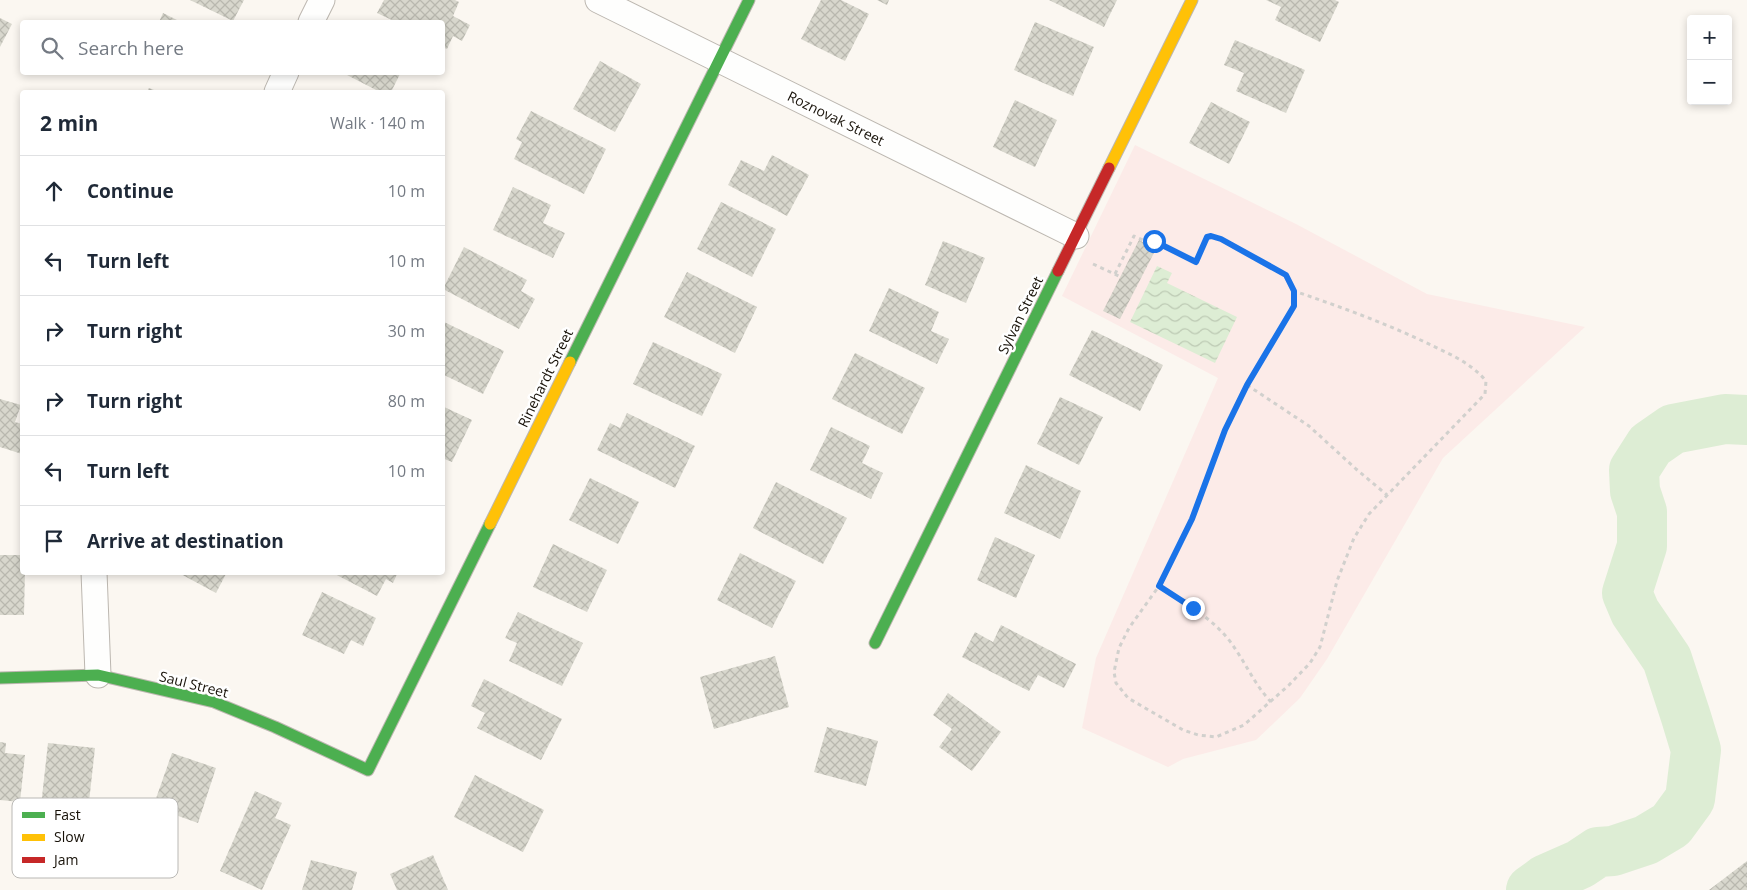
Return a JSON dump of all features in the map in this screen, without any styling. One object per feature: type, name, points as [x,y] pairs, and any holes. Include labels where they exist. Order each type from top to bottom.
[{"type":"street","points":[[312,20],[322,0]]},
{"type":"street","name":"Roznovak Street","points":[[598,0],[1076,236]]},
{"type":"street","name":"Rinehardt Street","points":[[368,770],[749,0]]},
{"type":"street","name":"Sylvan Street","points":[[876,643],[1192,0]]},
{"type":"street","points":[[277,90],[284,75]]},
{"type":"street","points":[[94,575],[98,675]]},
{"type":"street","name":"Saul Street","points":[[0,678],[98,675],[214,702],[275,727],[368,770]]},
{"type":"path","points":[[1115,274],[1134,236],[1145,241],[1154,241],[1196,262],[1207,237],[1211,236],[1221,239],[1286,275],[1294,291],[1294,306],[1247,385],[1225,430],[1192,519],[1159,586],[1129,628],[1119,648],[1114,672],[1116,683],[1128,698],[1183,730],[1198,735],[1216,737],[1244,725],[1271,702],[1310,663],[1320,647],[1337,581],[1354,538],[1369,514],[1485,394],[1486,381],[1478,372],[1458,358],[1396,328],[1294,291]]},
{"type":"path","points":[[1086,260],[1121,277]]},
{"type":"path","points":[[1247,385],[1309,426],[1387,495]]},
{"type":"path","points":[[1159,586],[1216,625],[1236,650],[1249,674],[1271,702]]},
{"type":"shaded area","points":[[1135,145],[1296,224],[1427,294],[1585,327],[1443,458],[1327,659],[1300,698],[1256,740],[1183,759],[1168,767],[1082,728],[1096,658],[1218,378],[1062,296]]},
{"type":"water","points":[[1157,266],[1172,273],[1167,283],[1237,317],[1215,363],[1130,322]]},
{"type":"building","points":[[190,0],[244,0],[234,20]]},
{"type":"building","points":[[384,0],[455,0],[459,2],[453,16],[470,25],[462,41],[453,36],[447,49],[445,48],[445,20],[392,20],[377,13]]},
{"type":"building","points":[[821,0],[841,0],[869,14],[845,61],[801,39]]},
{"type":"building","points":[[877,0],[889,0],[887,5]]},
{"type":"building","points":[[1049,0],[1117,0],[1104,27]]},
{"type":"building","points":[[1266,0],[1335,0],[1339,2],[1320,42],[1275,20],[1281,7]]},
{"type":"building","points":[[163,13],[177,20],[160,20]]},
{"type":"building","points":[[0,18],[12,24],[0,47]]},
{"type":"building","points":[[1035,22],[1094,47],[1073,96],[1014,70]]},
{"type":"building","points":[[1235,40],[1305,70],[1286,113],[1236,91],[1244,73],[1224,65]]},
{"type":"building","points":[[600,61],[641,84],[615,132],[573,109]]},
{"type":"building","points":[[347,75],[400,75],[392,90],[376,90]]},
{"type":"building","points":[[1015,100],[1057,120],[1035,167],[993,147]]},
{"type":"building","points":[[1211,102],[1250,122],[1229,164],[1189,143]]},
{"type":"building","points":[[531,111],[606,149],[584,194],[514,159],[522,142],[516,139]]},
{"type":"building","points":[[772,155],[809,175],[787,216],[728,185],[741,160],[764,171]]},
{"type":"building","points":[[513,187],[551,205],[543,223],[565,233],[553,258],[493,230]]},
{"type":"building","points":[[721,202],[776,229],[752,277],[697,249]]},
{"type":"building","points":[[1139,240],[1156,249],[1120,319],[1103,311]]},
{"type":"building","points":[[943,241],[985,258],[966,303],[925,285]]},
{"type":"building","points":[[464,247],[527,280],[521,291],[535,299],[519,329],[445,290],[445,285]]},
{"type":"building","points":[[687,272],[757,307],[735,353],[664,317]]},
{"type":"building","points":[[889,288],[939,312],[931,331],[949,339],[937,364],[869,331]]},
{"type":"building","points":[[445,322],[504,351],[483,394],[445,375]]},
{"type":"building","points":[[1092,330],[1163,365],[1140,411],[1069,375]]},
{"type":"building","points":[[653,342],[722,374],[702,416],[633,384]]},
{"type":"building","points":[[855,353],[925,388],[902,434],[832,399]]},
{"type":"building","points":[[1060,397],[1103,417],[1079,465],[1037,444]]},
{"type":"building","points":[[0,399],[20,405],[15,422],[20,423],[20,453],[0,447]]},
{"type":"building","points":[[445,407],[472,420],[452,462],[445,459]]},
{"type":"building","points":[[627,413],[695,446],[675,488],[597,450],[610,423],[620,428]]},
{"type":"building","points":[[831,427],[870,446],[862,463],[883,473],[871,499],[810,470]]},
{"type":"building","points":[[1026,465],[1081,491],[1060,539],[1004,513]]},
{"type":"building","points":[[590,478],[639,502],[618,544],[569,520]]},
{"type":"building","points":[[776,482],[847,518],[823,564],[753,528]]},
{"type":"building","points":[[995,537],[1035,555],[1016,598],[977,580]]},
{"type":"building","points":[[553,544],[607,570],[587,612],[533,587]]},
{"type":"building","points":[[740,553],[796,581],[772,628],[717,600]]},
{"type":"building","points":[[0,555],[20,555],[20,575],[25,575],[24,615],[0,615]]},
{"type":"building","points":[[183,575],[225,575],[216,593]]},
{"type":"building","points":[[337,575],[397,575],[393,583],[386,579],[377,596]]},
{"type":"building","points":[[322,592],[376,618],[363,646],[351,640],[344,654],[302,635]]},
{"type":"building","points":[[518,612],[583,643],[562,686],[509,661],[517,643],[505,638]]},
{"type":"building","points":[[1001,625],[1076,664],[1064,688],[1038,675],[1029,691],[962,657],[975,632],[993,642]]},
{"type":"building","points":[[775,656],[789,707],[714,729],[700,677]]},
{"type":"building","points":[[484,679],[562,719],[541,760],[477,728],[485,713],[471,706]]},
{"type":"building","points":[[948,693],[1001,732],[972,771],[939,747],[952,729],[933,715]]},
{"type":"building","points":[[827,727],[878,741],[866,786],[814,772]]},
{"type":"building","points":[[0,742],[6,743],[5,753],[25,755],[20,798],[12,798],[12,801],[0,800]]},
{"type":"building","points":[[48,743],[95,748],[89,798],[42,798]]},
{"type":"building","points":[[172,753],[216,768],[198,823],[178,816],[178,798],[156,798]]},
{"type":"building","points":[[475,775],[544,810],[523,852],[454,817]]},
{"type":"building","points":[[255,791],[282,803],[275,818],[291,825],[262,890],[220,871]]},
{"type":"building","points":[[433,855],[448,890],[397,890],[390,874]]},
{"type":"building","points":[[311,860],[357,872],[352,890],[302,890]]},
{"type":"building","points":[[1747,861],[1747,890],[1709,890]]},
{"type":"waterway","points":[[1531,890],[1546,879],[1580,864],[1598,852],[1613,851],[1646,840],[1671,825],[1690,799],[1696,750],[1686,717],[1667,659],[1635,612],[1627,593],[1642,546],[1642,512],[1635,491],[1634,470],[1650,445],[1673,429],[1725,419],[1747,420]]},
{"type":"traffic: fast","points":[[570,362],[749,0]]},
{"type":"traffic: fast","points":[[875,643],[1058,271]]},
{"type":"traffic: fast","points":[[0,678],[98,675],[214,702],[275,727],[368,770],[490,524]]},
{"type":"traffic: slow","points":[[1109,168],[1192,0]]},
{"type":"traffic: slow","points":[[490,524],[570,362]]},
{"type":"traffic: jam","points":[[1058,271],[1109,168]]},
{"type":"route","points":[[1154,241],[1196,262],[1207,237],[1211,236],[1221,239],[1286,275],[1294,291],[1294,306],[1247,385],[1225,430],[1192,519],[1159,586],[1193,608]]}]
